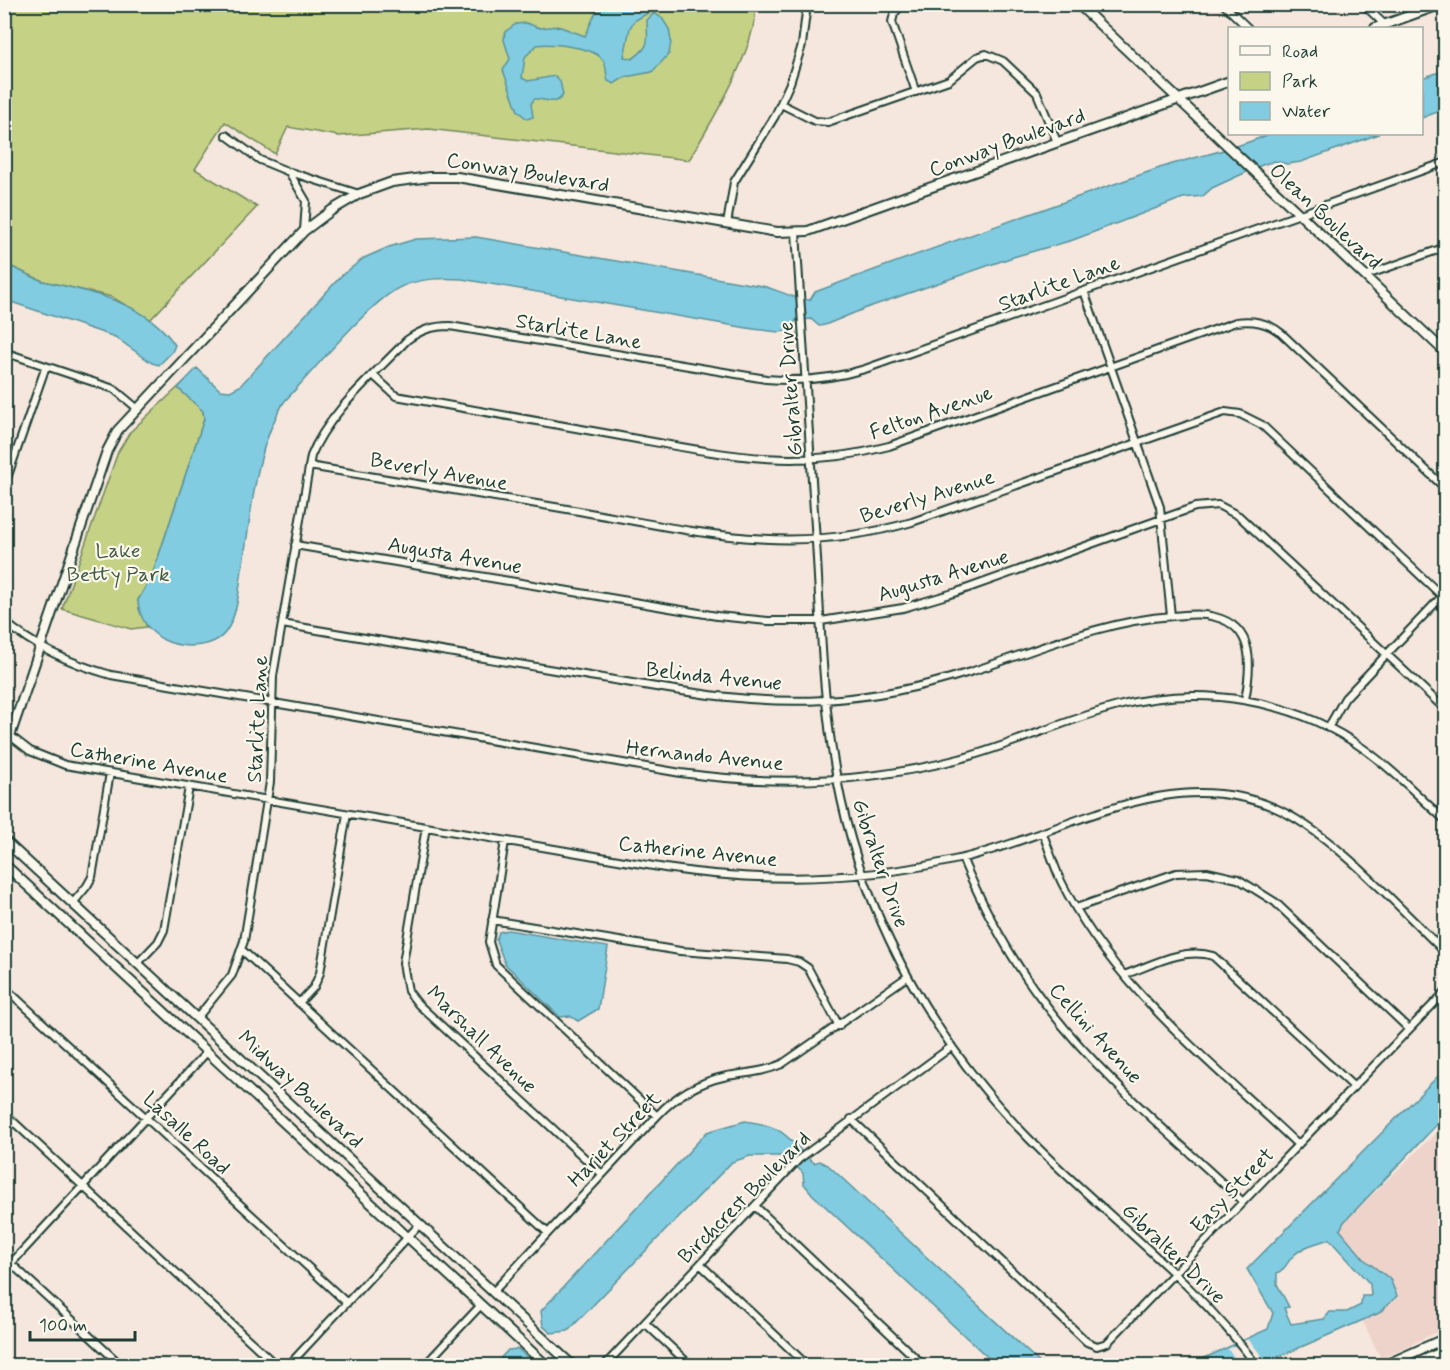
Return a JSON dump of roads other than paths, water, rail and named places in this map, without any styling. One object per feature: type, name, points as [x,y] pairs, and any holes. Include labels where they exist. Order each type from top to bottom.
[{"type":"street","points":[[727,224],[734,182],[781,104],[798,63],[807,4]]},
{"type":"street","points":[[902,4],[894,14],[892,22],[916,92]]},
{"type":"street","name":"Olean Boulevard","points":[[1078,4],[1446,353]]},
{"type":"street","points":[[1223,4],[1247,27]]},
{"type":"street","points":[[1363,4],[1384,25]]},
{"type":"street","points":[[1378,27],[1442,4]]},
{"type":"street","points":[[781,104],[815,121],[828,122],[949,80],[977,57],[995,56],[1037,93],[1057,142]]},
{"type":"street","name":"Conway Boulevard","points":[[6,737],[40,647],[107,451],[118,430],[304,231],[359,194],[406,180],[457,177],[727,224],[777,232],[796,232],[823,228],[1228,82]]},
{"type":"street","points":[[226,135],[260,160],[289,172],[359,194]]},
{"type":"street","name":"Starlite Lane","points":[[197,1018],[222,990],[242,950],[268,800],[271,764],[270,703],[309,466],[325,429],[407,340],[420,331],[442,326],[753,378],[806,381],[865,369],[1446,162]]},
{"type":"street","points":[[289,172],[306,201],[304,231]]},
{"type":"street","name":"Gibralter Drive","points":[[796,232],[826,700],[837,780],[862,874],[907,977],[951,1047],[984,1090],[1030,1139],[1174,1274],[1257,1365]]},
{"type":"street","points":[[1364,276],[1446,247]]},
{"type":"street","points":[[1084,291],[1163,518],[1171,616]]},
{"type":"street","name":"Felton Avenue","points":[[374,376],[396,396],[741,457],[811,461],[889,446],[1236,322],[1250,320],[1264,323],[1281,333],[1446,489]]},
{"type":"street","points":[[4,352],[114,389],[138,409]]},
{"type":"street","points":[[4,487],[46,366]]},
{"type":"street","name":"Beverly Avenue","points":[[309,466],[729,537],[816,541],[864,534],[912,522],[1225,412],[1254,419],[1444,594]]},
{"type":"street","name":"Augusta Avenue","points":[[295,545],[717,616],[768,621],[821,621],[878,613],[928,602],[1163,518],[1203,505],[1218,505],[1233,512],[1446,710]]},
{"type":"street","points":[[1329,728],[1345,698],[1444,594]]},
{"type":"street","name":"Belinda Avenue","points":[[282,624],[704,695],[764,701],[826,700],[924,685],[1094,629],[1132,620],[1171,616],[1216,617],[1238,631],[1246,642],[1250,656],[1245,700]]},
{"type":"street","name":"Hernando Avenue","points":[[4,621],[40,647],[77,664],[111,675],[704,776],[771,781],[837,780],[904,771],[960,759],[1137,701],[1183,695],[1245,700],[1288,712],[1329,728],[1376,758],[1446,821]]},
{"type":"street","name":"Catherine Avenue","points":[[6,737],[49,760],[110,773],[505,841],[717,874],[782,878],[862,874],[962,858],[1043,834],[1132,802],[1170,793],[1211,792],[1253,800],[1288,814],[1318,833],[1446,953]]},
{"type":"street","points":[[73,903],[92,877],[110,773]]},
{"type":"street","points":[[138,963],[158,942],[164,930],[189,787]]},
{"type":"street","points":[[299,1003],[314,987],[320,973],[347,814]]},
{"type":"street","name":"Marshall Avenue","points":[[426,827],[403,963],[403,977],[408,991],[418,1004],[602,1174]]},
{"type":"street","points":[[1043,834],[1060,880],[1076,908],[1124,975],[1298,1145]]},
{"type":"street","name":"Midway Boulevard","points":[[4,840],[573,1365]]},
{"type":"street","points":[[505,841],[489,942],[496,965],[657,1116]]},
{"type":"street","name":"Cellini Avenue","points":[[962,858],[1002,941],[1024,976],[1062,1025],[1102,1068],[1243,1203]]},
{"type":"street","name":"Midway Boulevard","points":[[4,864],[547,1365]]},
{"type":"street","points":[[1076,908],[1176,873],[1207,872],[1238,879],[1275,902],[1409,1029]]},
{"type":"street","points":[[492,920],[680,951],[787,958],[808,968],[838,1026]]},
{"type":"street","points":[[242,950],[548,1233]]},
{"type":"street","points":[[1124,975],[1187,953],[1200,952],[1213,956],[1354,1087]]},
{"type":"street","name":"Hariet Street","points":[[493,1292],[657,1116],[677,1098],[702,1084],[726,1076],[761,1072],[782,1064],[907,977]]},
{"type":"street","name":"Lasalle Road","points":[[4,987],[347,1303]]},
{"type":"street","name":"Easy Street","points":[[850,1119],[1087,1342],[1097,1346],[1107,1343],[1446,991]]},
{"type":"street","name":"Birchcrest Boulevard","points":[[604,1365],[788,1170],[812,1148],[951,1047]]},
{"type":"street","points":[[4,1271],[207,1052]]},
{"type":"street","points":[[4,1113],[277,1365]]},
{"type":"street","points":[[755,1206],[924,1365]]},
{"type":"street","points":[[288,1365],[420,1224]]},
{"type":"street","points":[[4,1257],[122,1365]]},
{"type":"street","points":[[700,1264],[808,1365]]},
{"type":"street","points":[[424,1365],[481,1305]]},
{"type":"street","points":[[645,1323],[691,1365]]},
{"type":"street","points":[[1383,1365],[1446,1338]]},
{"type":"street","points":[[1436,1342],[1446,1361]]},
{"type":"street","points":[[1411,1365],[1443,1352]]},
{"type":"water","points":[[610,5],[650,5],[648,13],[634,21],[630,28],[624,57],[632,59],[646,46],[647,20],[654,13],[662,18],[669,29],[671,41],[669,54],[652,72],[625,77],[614,84],[608,81],[602,59],[590,51],[571,47],[537,45],[525,57],[522,78],[528,81],[555,76],[560,81],[563,95],[557,101],[534,99],[531,104],[533,117],[527,119],[518,111],[503,70],[510,59],[504,40],[505,32],[516,24],[526,23],[540,28],[558,26],[585,36],[596,12]]},
{"type":"water","points":[[1445,70],[1445,109],[1423,118],[1423,78]]},
{"type":"water","points":[[1266,135],[1376,135],[1301,162],[1287,164],[1274,161],[1262,165],[1212,188],[1203,196],[1183,198],[1073,240],[1013,257],[819,326],[811,319],[795,321],[792,330],[779,332],[753,329],[462,279],[432,279],[403,286],[375,305],[342,338],[284,402],[274,421],[260,462],[238,601],[227,630],[215,641],[207,644],[180,645],[158,636],[142,619],[138,600],[152,576],[204,419],[203,411],[178,388],[197,368],[220,390],[230,391],[240,386],[341,276],[364,258],[389,247],[416,239],[476,237],[762,286],[810,300],[815,292],[941,246],[1151,171]]},
{"type":"water","points":[[5,264],[38,279],[98,295],[133,309],[149,318],[163,330],[175,345],[172,352],[159,365],[152,363],[115,337],[5,300]]},
{"type":"water","points":[[508,930],[608,947],[598,1009],[578,1021],[570,1016],[560,1017],[505,964],[496,940],[499,932]]},
{"type":"water","points":[[1445,1069],[1445,1116],[1344,1222],[1340,1230],[1365,1260],[1390,1279],[1397,1296],[1379,1313],[1260,1365],[1187,1366],[1268,1329],[1273,1313],[1247,1269]],"holes":[[[1329,1239],[1370,1284],[1371,1296],[1362,1296],[1361,1305],[1347,1312],[1330,1312],[1324,1319],[1291,1324],[1284,1308],[1289,1307],[1277,1284],[1277,1273],[1298,1252]]]},
{"type":"water","points":[[745,1121],[778,1130],[814,1163],[820,1161],[828,1165],[1042,1365],[996,1365],[813,1195],[804,1184],[803,1173],[785,1156],[750,1156],[732,1162],[568,1331],[551,1333],[543,1326],[541,1311],[707,1132]]},
{"type":"water","points":[[518,1349],[528,1358],[528,1365],[494,1365],[508,1350]]},
{"type":"park label","name":"Lake Betty Park","points":[[118,562]]}]
